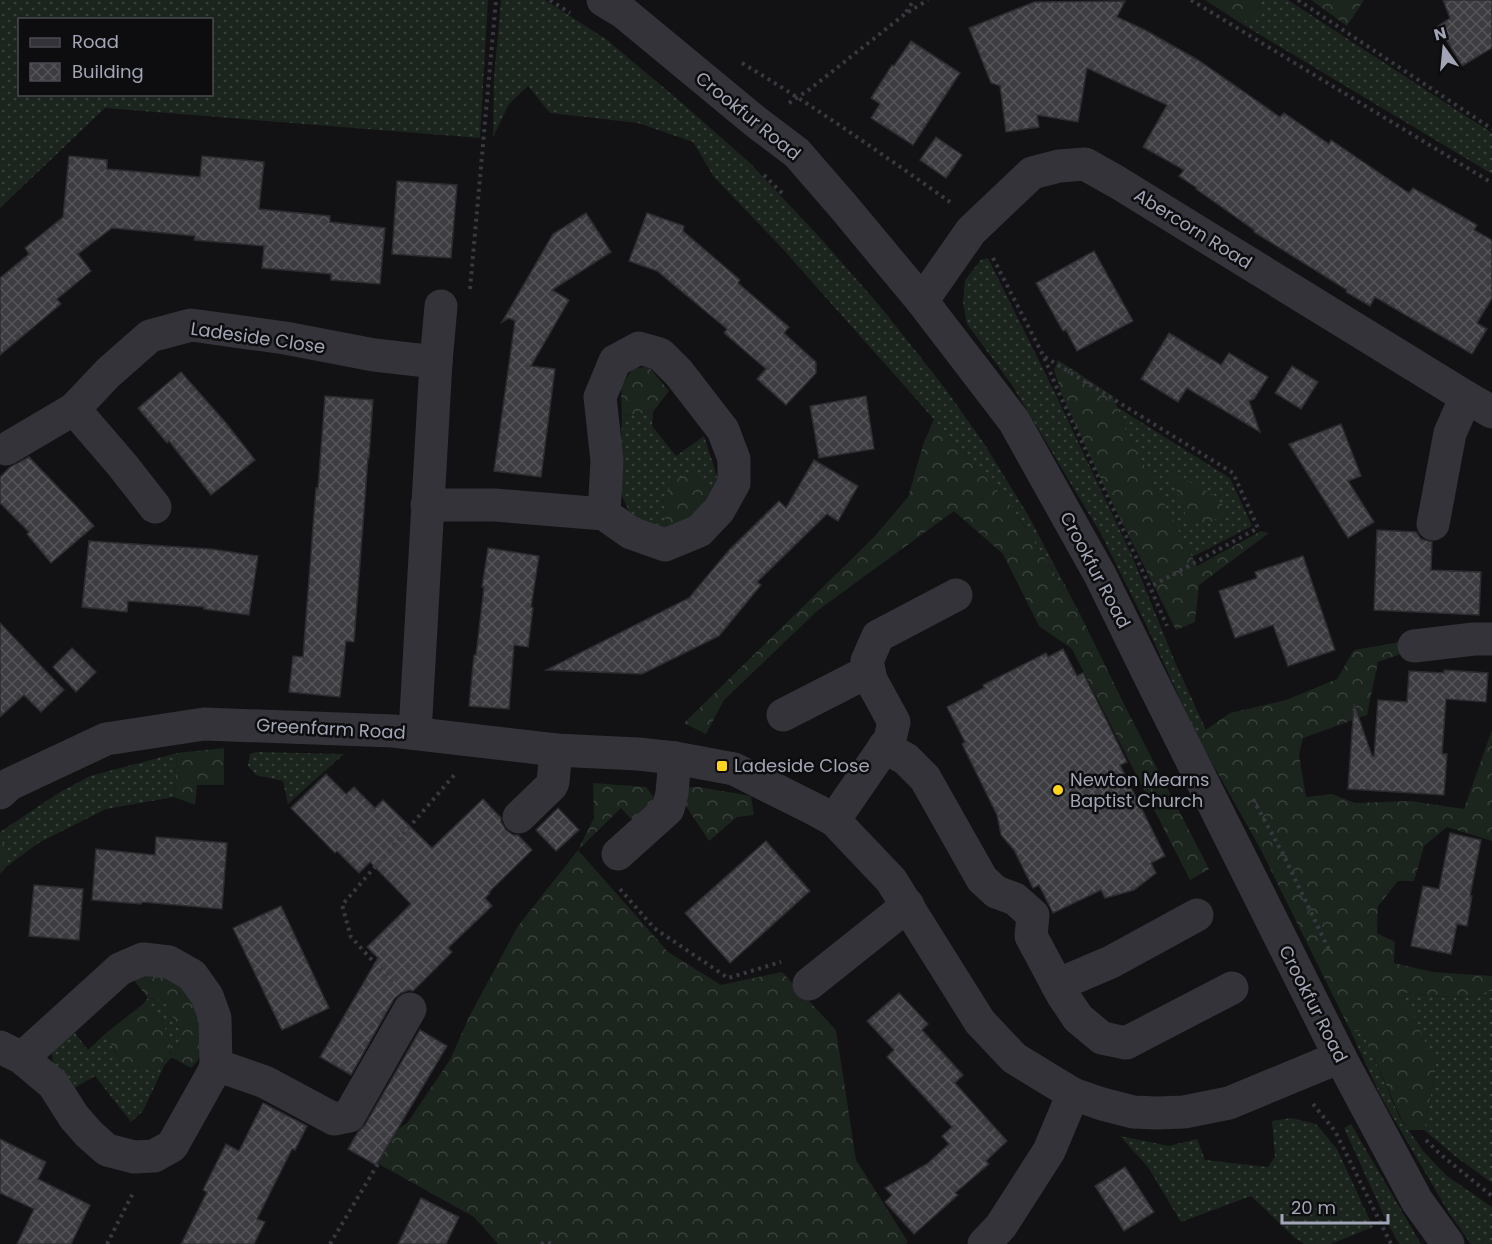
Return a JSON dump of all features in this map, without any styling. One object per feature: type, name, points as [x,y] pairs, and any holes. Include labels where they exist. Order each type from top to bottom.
[{"type":"street","name":"Crookfur Road","points":[[591,9],[623,12],[797,153],[922,301],[1014,421],[1100,575],[1340,1058],[1417,1201],[1448,1244]]},
{"type":"street","name":"Abercorn Road","points":[[922,301],[971,231],[1032,173],[1059,166],[1085,164],[1479,405]]},
{"type":"street","points":[[415,734],[441,306]]},
{"type":"street","name":"Ladeside Close","points":[[6,449],[74,409],[108,373],[150,336],[191,325],[285,338],[374,355],[436,362]]},
{"type":"street","points":[[428,505],[495,505],[604,514],[631,533],[665,545],[699,531],[719,510],[734,483],[734,459],[723,430],[680,373],[660,354],[639,348],[615,361],[600,397],[607,461],[604,514]]},
{"type":"street","points":[[1433,524],[1450,433],[1479,405]]},
{"type":"street","points":[[74,409],[155,507]]},
{"type":"street","points":[[834,820],[890,739],[894,722],[871,680],[867,661],[878,636],[956,595]]},
{"type":"street","points":[[1414,646],[1492,639]]},
{"type":"street","points":[[783,715],[869,671]]},
{"type":"street","name":"Greenfarm Road","points":[[3,783],[106,739],[204,724],[393,731],[556,750],[675,758],[734,769],[834,820],[891,880],[980,1022],[1014,1058],[1073,1094],[1133,1112],[1184,1112],[1229,1103],[1340,1058]]},
{"type":"street","points":[[884,747],[906,759],[925,777],[982,879],[996,892],[1015,899],[1033,915],[1031,936],[1057,985],[1078,1018],[1102,1038],[1126,1043],[1232,988]]},
{"type":"street","points":[[519,817],[551,786],[556,750]]},
{"type":"street","points":[[618,854],[668,809],[675,758]]},
{"type":"street","points":[[808,984],[908,905]]},
{"type":"street","points":[[1057,985],[1111,962],[1197,915]]},
{"type":"street","points":[[143,959],[169,962],[192,975],[207,996],[215,1018],[216,1065],[172,1146],[154,1156],[134,1157],[107,1150],[74,1116],[53,1084],[11,1053],[120,969],[143,959]]},
{"type":"street","points":[[216,1065],[265,1082],[334,1119],[349,1116],[410,1009]]},
{"type":"street","points":[[984,1244],[1001,1226],[1049,1151],[1073,1094]]},
{"type":"path","points":[[441,306],[471,288],[496,0]]},
{"type":"path","points":[[550,0],[591,9]]},
{"type":"path","points":[[905,14],[914,0]]},
{"type":"path","points":[[808,91],[905,14],[928,0]]},
{"type":"path","points":[[1191,0],[1492,183]]},
{"type":"path","points":[[1298,0],[1492,129]]},
{"type":"path","points":[[762,173],[787,198]]},
{"type":"path","points":[[1044,357],[1233,473],[1258,528],[1150,587]]},
{"type":"path","points":[[410,1009],[405,997],[351,937],[342,905],[459,769],[472,741]]},
{"type":"path","points":[[618,854],[602,869],[654,928],[728,978],[786,961],[808,984]]},
{"type":"path","points":[[1291,1077],[1335,1131],[1391,1244]]},
{"type":"path","points":[[107,1244],[140,1180],[141,1156]]},
{"type":"path","points":[[330,1244],[379,1162]]},
{"type":"path","points":[[541,1244],[546,1242],[553,1244]]},
{"type":"green space","points":[[0,0],[488,0],[480,138],[105,108],[0,208]]},
{"type":"green space","points":[[501,0],[545,0],[607,40],[751,164],[884,311],[944,387],[985,445],[1028,515],[1081,616],[1012,507],[781,247],[714,177],[693,142],[638,123],[550,113],[528,86],[509,104],[493,137],[494,79]]},
{"type":"green space","points":[[1205,0],[1261,0],[1259,9],[1242,24]]},
{"type":"green space","points":[[1261,0],[1288,0],[1492,133],[1492,174],[1242,24],[1259,9]]},
{"type":"green space","points":[[1311,0],[1364,0],[1347,26]]},
{"type":"green space","points":[[988,258],[1132,556],[1175,662],[1206,730],[1197,736],[1143,618],[1101,534],[1012,385],[967,324],[963,303],[965,280],[981,260]]},
{"type":"green space","points":[[1058,360],[1113,396],[1124,427],[1197,566],[1261,531],[1269,533],[1199,585],[1195,622],[1176,630],[1103,484],[1062,395],[1054,370]]},
{"type":"green space","points":[[649,367],[669,391],[653,412],[622,416],[621,387],[633,368]]},
{"type":"green space","points":[[1117,407],[1230,478],[1252,526],[1192,557],[1124,427]]},
{"type":"green space","points":[[653,412],[652,426],[676,456],[704,436],[718,479],[711,490],[693,473],[663,498],[667,534],[632,518],[621,494],[622,416]]},
{"type":"green space","points":[[934,419],[1012,507],[1081,616],[1209,869],[1190,880],[1072,649],[1039,626],[1003,554],[954,511],[817,611],[724,700],[706,734],[684,723],[874,537],[908,497],[923,445]]},
{"type":"green space","points":[[693,473],[711,490],[696,516],[667,534],[663,498],[675,479]]},
{"type":"green space","points":[[1175,474],[1214,495],[1223,505],[1225,514],[1207,524],[1192,522],[1186,516],[1171,475]]},
{"type":"green space","points":[[1412,640],[1409,651],[1378,662],[1367,715],[1303,738],[1299,755],[1306,797],[1332,794],[1355,803],[1410,801],[1464,809],[1492,730],[1492,841],[1447,827],[1424,846],[1414,881],[1398,881],[1378,906],[1377,933],[1395,942],[1394,963],[1433,972],[1492,976],[1492,991],[1466,998],[1403,993],[1436,1066],[1424,1130],[1409,1130],[1402,1120],[1361,1030],[1351,1032],[1261,850],[1197,736],[1230,713],[1286,700],[1337,679],[1354,650]]},
{"type":"green space","points":[[224,748],[224,785],[197,785],[195,805],[174,797],[177,753]]},
{"type":"green space","points":[[256,752],[344,754],[288,804],[283,781],[256,775],[248,766],[250,754]]},
{"type":"green space","points":[[177,753],[174,797],[106,809],[40,842],[6,867],[6,847],[0,840],[0,832],[60,792],[90,776]]},
{"type":"green space","points":[[593,783],[646,787],[655,799],[632,820],[621,808],[578,850],[594,818]]},
{"type":"green space","points":[[686,787],[751,796],[754,815],[737,817],[709,841],[680,797]]},
{"type":"green space","points":[[0,840],[6,847],[6,867],[0,874]]},
{"type":"green space","points":[[578,850],[668,952],[721,985],[782,972],[836,1030],[856,1160],[908,1242],[906,1244],[498,1244],[474,1217],[375,1162],[391,1134],[407,1123],[450,1060],[469,1017],[518,926]]},
{"type":"green space","points":[[147,974],[175,980],[184,988],[196,1008],[202,1024],[204,1043],[198,1059],[191,1068],[173,1058],[183,1037],[164,1000],[148,998],[133,979]]},
{"type":"green space","points":[[1492,991],[1492,1183],[1424,1130],[1436,1066],[1402,993],[1466,998]]},
{"type":"green space","points":[[148,998],[164,1000],[183,1037],[173,1058],[171,1058],[170,1043],[162,1020],[143,1004]]},
{"type":"green space","points":[[143,1004],[162,1020],[170,1043],[171,1058],[164,1066],[123,1069],[106,1033]]},
{"type":"green space","points":[[1361,1029],[1400,1118],[1424,1152],[1447,1176],[1492,1207],[1492,1244],[1471,1244],[1449,1213],[1381,1097],[1351,1032]]},
{"type":"green space","points":[[75,1033],[88,1050],[106,1033],[123,1069],[164,1066],[143,1111],[131,1122],[95,1076],[71,1090],[53,1062],[51,1049],[62,1037]]},
{"type":"green space","points":[[1291,1118],[1316,1124],[1337,1149],[1373,1227],[1331,1244],[1304,1244],[1251,1196],[1181,1222],[1148,1167],[1120,1136],[1169,1146],[1197,1139],[1205,1160],[1268,1167],[1275,1157],[1272,1121]]},
{"type":"green space","points":[[1351,1124],[1421,1244],[1399,1244],[1344,1128]]},
{"type":"building","points":[[1443,0],[1492,0],[1492,48],[1462,66],[1438,26],[1450,18]]},
{"type":"building","points":[[1125,1],[1117,17],[1198,60],[1280,117],[1284,113],[1329,144],[1331,140],[1409,193],[1413,188],[1477,225],[1474,230],[1492,240],[1492,298],[1477,323],[1487,329],[1472,354],[1375,297],[1370,306],[1346,292],[1347,290],[1254,232],[1196,189],[1179,176],[1184,170],[1143,147],[1167,105],[1087,68],[1078,122],[1037,115],[1039,127],[1006,132],[1000,86],[991,83],[969,28],[1034,2]]},
{"type":"building","points":[[911,41],[960,73],[913,145],[871,118],[880,104],[871,98]]},
{"type":"building","points":[[936,137],[962,155],[946,178],[920,160]]},
{"type":"building","points":[[69,156],[107,160],[107,169],[200,177],[202,156],[264,162],[259,209],[330,216],[330,222],[385,228],[380,284],[331,280],[331,274],[262,268],[264,246],[194,240],[195,236],[112,228],[78,254],[91,271],[57,299],[61,304],[0,355],[0,278],[29,254],[25,248],[63,217]]},
{"type":"building","points":[[397,181],[457,185],[451,258],[392,254]]},
{"type":"building","points":[[586,213],[611,252],[552,290],[569,300],[531,366],[555,369],[541,477],[494,471],[515,321],[509,318],[502,322],[553,234]]},
{"type":"building","points":[[647,213],[684,226],[683,231],[740,280],[738,283],[789,327],[784,333],[816,362],[816,373],[786,405],[757,379],[766,369],[724,333],[727,329],[657,271],[629,261]]},
{"type":"building","points":[[1094,251],[1133,321],[1077,351],[1036,283]]},
{"type":"building","points":[[1169,333],[1221,365],[1229,353],[1268,377],[1254,399],[1249,401],[1260,432],[1187,388],[1178,402],[1141,379]]},
{"type":"building","points":[[1292,366],[1318,382],[1301,409],[1275,393]]},
{"type":"building","points":[[181,372],[255,460],[211,495],[169,441],[167,443],[138,408]]},
{"type":"building","points":[[325,396],[373,400],[354,642],[346,641],[340,697],[289,692],[293,656],[303,657]]},
{"type":"building","points":[[866,396],[874,449],[819,458],[810,406]]},
{"type":"building","points":[[1341,424],[1361,476],[1348,481],[1374,522],[1348,538],[1289,444]]},
{"type":"building","points":[[29,457],[94,526],[51,563],[27,534],[29,532],[0,503],[0,477],[10,467]]},
{"type":"building","points":[[814,460],[858,486],[838,521],[827,514],[757,582],[761,585],[719,636],[642,674],[546,670],[689,598],[729,550],[779,501],[786,508]]},
{"type":"building","points":[[1377,530],[1416,532],[1421,539],[1432,542],[1431,570],[1481,572],[1479,615],[1374,610]]},
{"type":"building","points":[[89,541],[211,549],[258,556],[249,615],[204,609],[204,607],[128,601],[127,612],[82,607]]},
{"type":"building","points":[[488,548],[539,556],[531,607],[533,608],[528,647],[514,645],[509,709],[469,706]]},
{"type":"building","points":[[1303,556],[1335,650],[1288,666],[1273,625],[1235,638],[1219,591],[1257,578],[1255,572]]},
{"type":"building","points":[[0,623],[64,690],[41,712],[24,695],[0,717]]},
{"type":"building","points":[[72,648],[96,672],[76,692],[53,667]]},
{"type":"building","name":"Newton Mearns Baptist Church","points":[[1063,649],[1077,676],[1083,673],[1127,762],[1120,765],[1165,856],[1151,863],[1156,873],[1134,890],[1105,898],[1101,890],[1053,913],[1039,885],[1033,888],[1014,850],[1001,835],[997,815],[962,744],[965,742],[947,707],[984,688],[983,685],[1046,653],[1048,657]]},
{"type":"building","points":[[1444,670],[1488,673],[1486,702],[1446,699],[1442,754],[1447,754],[1444,795],[1348,789],[1354,704],[1372,756],[1374,756],[1378,700],[1407,702],[1409,671],[1444,673]]},
{"type":"building","points":[[326,774],[346,794],[354,787],[375,808],[383,800],[432,848],[483,799],[501,818],[506,830],[513,835],[518,835],[532,850],[489,892],[485,898],[492,906],[448,948],[452,952],[413,991],[401,993],[394,999],[351,1075],[320,1057],[378,958],[367,947],[411,904],[370,862],[359,873],[337,851],[335,853],[291,808]]},
{"type":"building","points":[[558,808],[579,830],[556,851],[536,830]]},
{"type":"building","points":[[1450,833],[1481,840],[1470,896],[1472,896],[1467,926],[1457,924],[1451,954],[1411,946],[1423,886],[1439,889]]},
{"type":"building","points":[[156,837],[227,843],[222,909],[92,900],[96,849],[155,855]]},
{"type":"building","points":[[766,841],[810,891],[730,963],[685,913]]},
{"type":"building","points":[[34,885],[83,889],[79,940],[29,936]]},
{"type":"building","points":[[281,906],[329,1008],[282,1030],[233,928]]},
{"type":"building","points":[[899,993],[928,1024],[922,1030],[963,1075],[955,1083],[1007,1141],[986,1161],[989,1164],[955,1193],[958,1195],[914,1234],[885,1202],[892,1195],[885,1188],[927,1164],[949,1144],[942,1136],[952,1127],[887,1057],[894,1050],[867,1021]]},
{"type":"building","points":[[420,1030],[447,1046],[376,1165],[348,1149],[365,1125]]},
{"type":"building","points":[[263,1103],[307,1126],[295,1150],[292,1149],[257,1219],[265,1222],[254,1244],[181,1244],[207,1192],[203,1190],[226,1144],[239,1151]]},
{"type":"building","points":[[0,1139],[46,1162],[38,1179],[90,1205],[71,1244],[17,1244],[34,1209],[0,1193]]},
{"type":"building","points":[[1125,1167],[1154,1212],[1124,1231],[1095,1186]]},
{"type":"building","points":[[421,1198],[459,1217],[446,1244],[398,1244]]},
{"type":"place","name":"Ladeside Close","points":[[722,766]]},
{"type":"place","name":"Newton Mearns Baptist Church","points":[[1058,790]]}]
